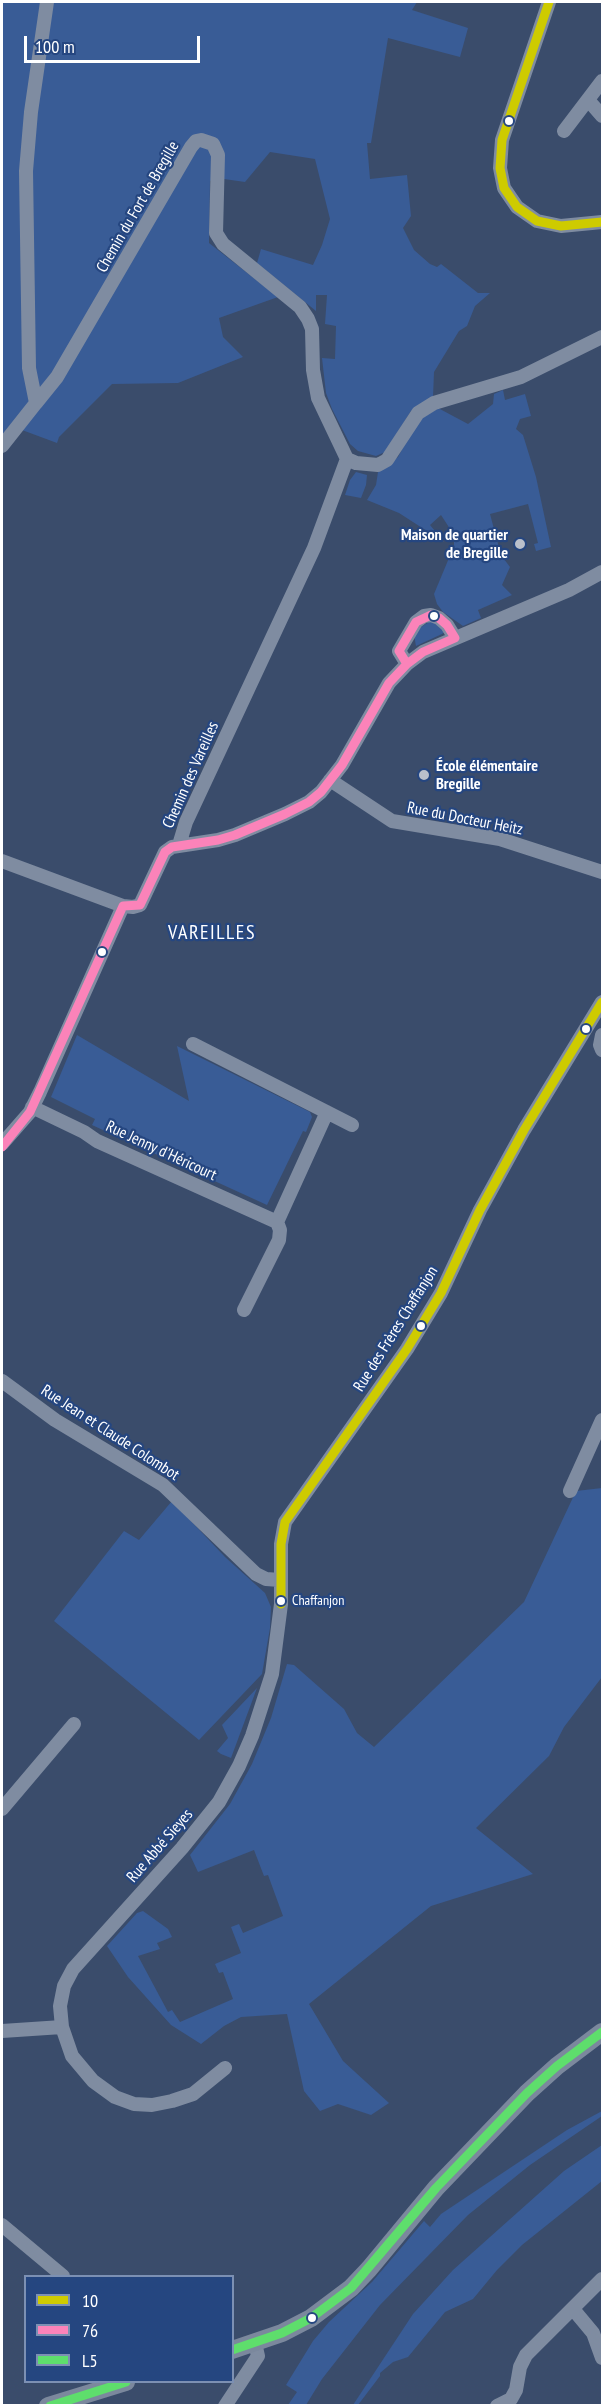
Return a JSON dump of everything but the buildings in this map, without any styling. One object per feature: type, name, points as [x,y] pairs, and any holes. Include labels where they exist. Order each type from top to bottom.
[{"type":"street","points":[[2,446],[36,403],[29,368],[26,171],[31,112],[46,2]]},
{"type":"street","points":[[549,2],[502,140],[500,168],[504,188],[517,207],[537,221],[561,226],[603,222]]},
{"type":"street","points":[[564,131],[603,81]]},
{"type":"street","points":[[589,100],[603,116]]},
{"type":"street","name":"Chemin du Fort de Bregille","points":[[36,403],[63,368],[191,147],[196,141],[207,141],[216,148],[218,155],[216,233],[223,244],[300,307],[308,319],[312,329],[318,398],[347,459]]},
{"type":"street","points":[[347,459],[356,463],[378,465],[387,460],[395,450],[418,413],[434,403],[521,377],[603,337]]},
{"type":"street","name":"Chemin des Vareilles","points":[[123,906],[140,905],[165,852],[179,845],[186,822],[314,548],[347,459]]},
{"type":"street","points":[[179,845],[218,840],[277,818],[309,802],[330,780],[389,683],[407,664],[423,652],[569,590],[603,572]]},
{"type":"street","points":[[407,664],[399,651],[416,622],[424,616],[431,615],[439,618],[447,625],[454,638]]},
{"type":"street","name":"Rue du Docteur Heitz","points":[[330,780],[392,821],[500,839],[603,872]]},
{"type":"street","points":[[2,861],[123,906],[32,1107],[3,1144]]},
{"type":"street","name":"Rue des Frères Chaffanjon","points":[[272,1674],[281,1604],[281,1544],[285,1522],[407,1349],[431,1309],[480,1210],[524,1130],[600,1010]]},
{"type":"street","points":[[603,1035],[600,1045],[603,1050]]},
{"type":"street","points":[[193,1044],[352,1125]]},
{"type":"street","name":"Rue Jenny d'Héricourt","points":[[32,1107],[98,1141],[277,1222]]},
{"type":"street","points":[[244,1310],[279,1240],[280,1230],[277,1222],[327,1112]]},
{"type":"street","name":"Rue Jean et Claude Colombot","points":[[2,1381],[55,1420],[163,1485],[256,1574],[266,1580],[280,1580]]},
{"type":"street","points":[[570,1491],[603,1420]]},
{"type":"street","name":"Rue Abbé Sieyes","points":[[225,2068],[193,2094],[152,2105],[134,2104],[104,2091],[82,2070],[72,2056],[62,2027],[60,2006],[64,1986],[73,1969],[182,1848],[219,1802],[239,1767],[252,1736],[272,1674]]},
{"type":"street","points":[[2,1809],[74,1724]]},
{"type":"street","points":[[2,2031],[62,2027]]},
{"type":"street","points":[[234,2349],[255,2343],[311,2318],[351,2288],[436,2188],[527,2093],[557,2066],[603,2032]]},
{"type":"street","points":[[2,2225],[61,2275]]},
{"type":"street","points":[[497,2406],[511,2399],[516,2390],[520,2367],[526,2355],[603,2279]]},
{"type":"street","points":[[573,2309],[594,2333],[603,2358]]},
{"type":"street","points":[[225,2406],[258,2356],[255,2343]]},
{"type":"street","points":[[48,2406],[123,2383]]},
{"type":"shaded area","points":[[2,2],[417,2],[412,10],[468,28],[460,57],[388,38],[371,143],[367,143],[370,179],[407,175],[411,216],[403,228],[414,250],[430,264],[437,267],[441,264],[478,293],[490,293],[475,306],[467,326],[459,331],[434,372],[433,397],[411,411],[385,452],[376,456],[358,451],[350,444],[326,393],[322,358],[335,359],[336,326],[325,324],[327,295],[316,295],[316,311],[257,263],[261,249],[313,265],[330,219],[315,159],[270,152],[245,182],[224,179],[210,181],[209,243],[278,297],[219,318],[223,337],[243,357],[178,383],[112,384],[59,437],[57,443],[22,430],[2,443]]},
{"type":"shaded area","points":[[503,390],[505,400],[525,394],[531,416],[520,419],[516,429],[523,435],[536,477],[551,547],[536,551],[534,544],[538,543],[528,504],[490,514],[501,555],[510,567],[502,585],[512,595],[478,610],[481,618],[463,626],[443,612],[434,594],[454,546],[454,535],[441,515],[430,525],[444,542],[399,513],[367,500],[376,485],[378,472],[398,457],[417,421],[438,408],[468,424],[493,404],[494,394]]},
{"type":"shaded area","points":[[356,472],[367,475],[361,498],[345,495],[350,480]]},
{"type":"shaded area","points":[[429,622],[434,622],[445,631],[416,646],[414,635]]},
{"type":"shaded area","points":[[77,1035],[189,1101],[177,1046],[310,1112],[312,1117],[306,1132],[303,1131],[267,1205],[92,1125],[95,1119],[51,1097]]},
{"type":"shaded area","points":[[602,1488],[602,1677],[564,1727],[549,1756],[476,1828],[533,1874],[431,1906],[309,2004],[343,2061],[389,2103],[371,2115],[338,2104],[320,2111],[304,2091],[287,2014],[241,2017],[224,2026],[201,2044],[171,2025],[128,1977],[107,1946],[137,1913],[143,1911],[168,1929],[172,1937],[157,1943],[160,1949],[138,1956],[168,2012],[172,2010],[180,2022],[233,1999],[223,1972],[219,1973],[215,1964],[241,1953],[231,1927],[239,1924],[243,1933],[283,1916],[268,1875],[264,1876],[254,1850],[198,1872],[190,1855],[230,1804],[252,1764],[271,1718],[287,1664],[294,1665],[344,1709],[357,1733],[374,1747],[524,1602],[576,1491]]},
{"type":"shaded area","points":[[172,1501],[225,1557],[265,1593],[271,1607],[270,1628],[262,1674],[199,1740],[54,1621],[124,1531],[139,1540]]},
{"type":"shaded area","points":[[257,1688],[231,1758],[221,1754],[217,1751],[228,1738],[222,1725]]},
{"type":"shaded area","points":[[602,2111],[602,2116],[530,2165],[468,2215],[380,2305],[322,2379],[306,2405],[288,2405],[297,2392],[286,2385],[313,2341],[329,2322],[372,2282],[424,2221],[430,2227],[441,2214],[567,2130]]},
{"type":"shaded area","points":[[602,2145],[602,2181],[522,2245],[473,2299],[445,2312],[408,2357],[393,2362],[380,2373],[358,2405],[353,2405],[413,2314],[453,2270],[564,2171]]},
{"type":"transit line","name":"10","points":[[549,2],[502,140],[500,168],[504,188],[517,207],[537,221],[561,226],[602,222]]},
{"type":"transit line","name":"76","points":[[431,615],[447,625],[455,638],[423,652],[407,664],[399,651],[416,622],[431,615]]},
{"type":"transit line","name":"76","points":[[123,906],[140,905],[165,852],[172,847],[235,835],[285,814],[309,802],[321,792],[342,765],[389,683],[407,664]]},
{"type":"transit line","name":"76","points":[[2,1147],[30,1112],[123,906]]},
{"type":"transit line","name":"10","points":[[281,1604],[281,1544],[285,1522],[407,1349],[441,1293],[480,1210],[524,1130],[602,1002]]},
{"type":"transit line","name":"L5","points":[[234,2349],[282,2333],[311,2318],[351,2288],[436,2188],[527,2093],[557,2066],[602,2032]]},
{"type":"transit line","name":"L5","points":[[50,2406],[123,2383]]},
{"type":"place","name":"Maison de quartier de Bregille","points":[[520,544]]},
{"type":"place","name":"École élémentaire Bregille","points":[[424,775]]},
{"type":"place","name":"Chaffanjon","points":[[281,1601]]},
{"type":"district","name":"VAREILLES","points":[[212,933]]}]
